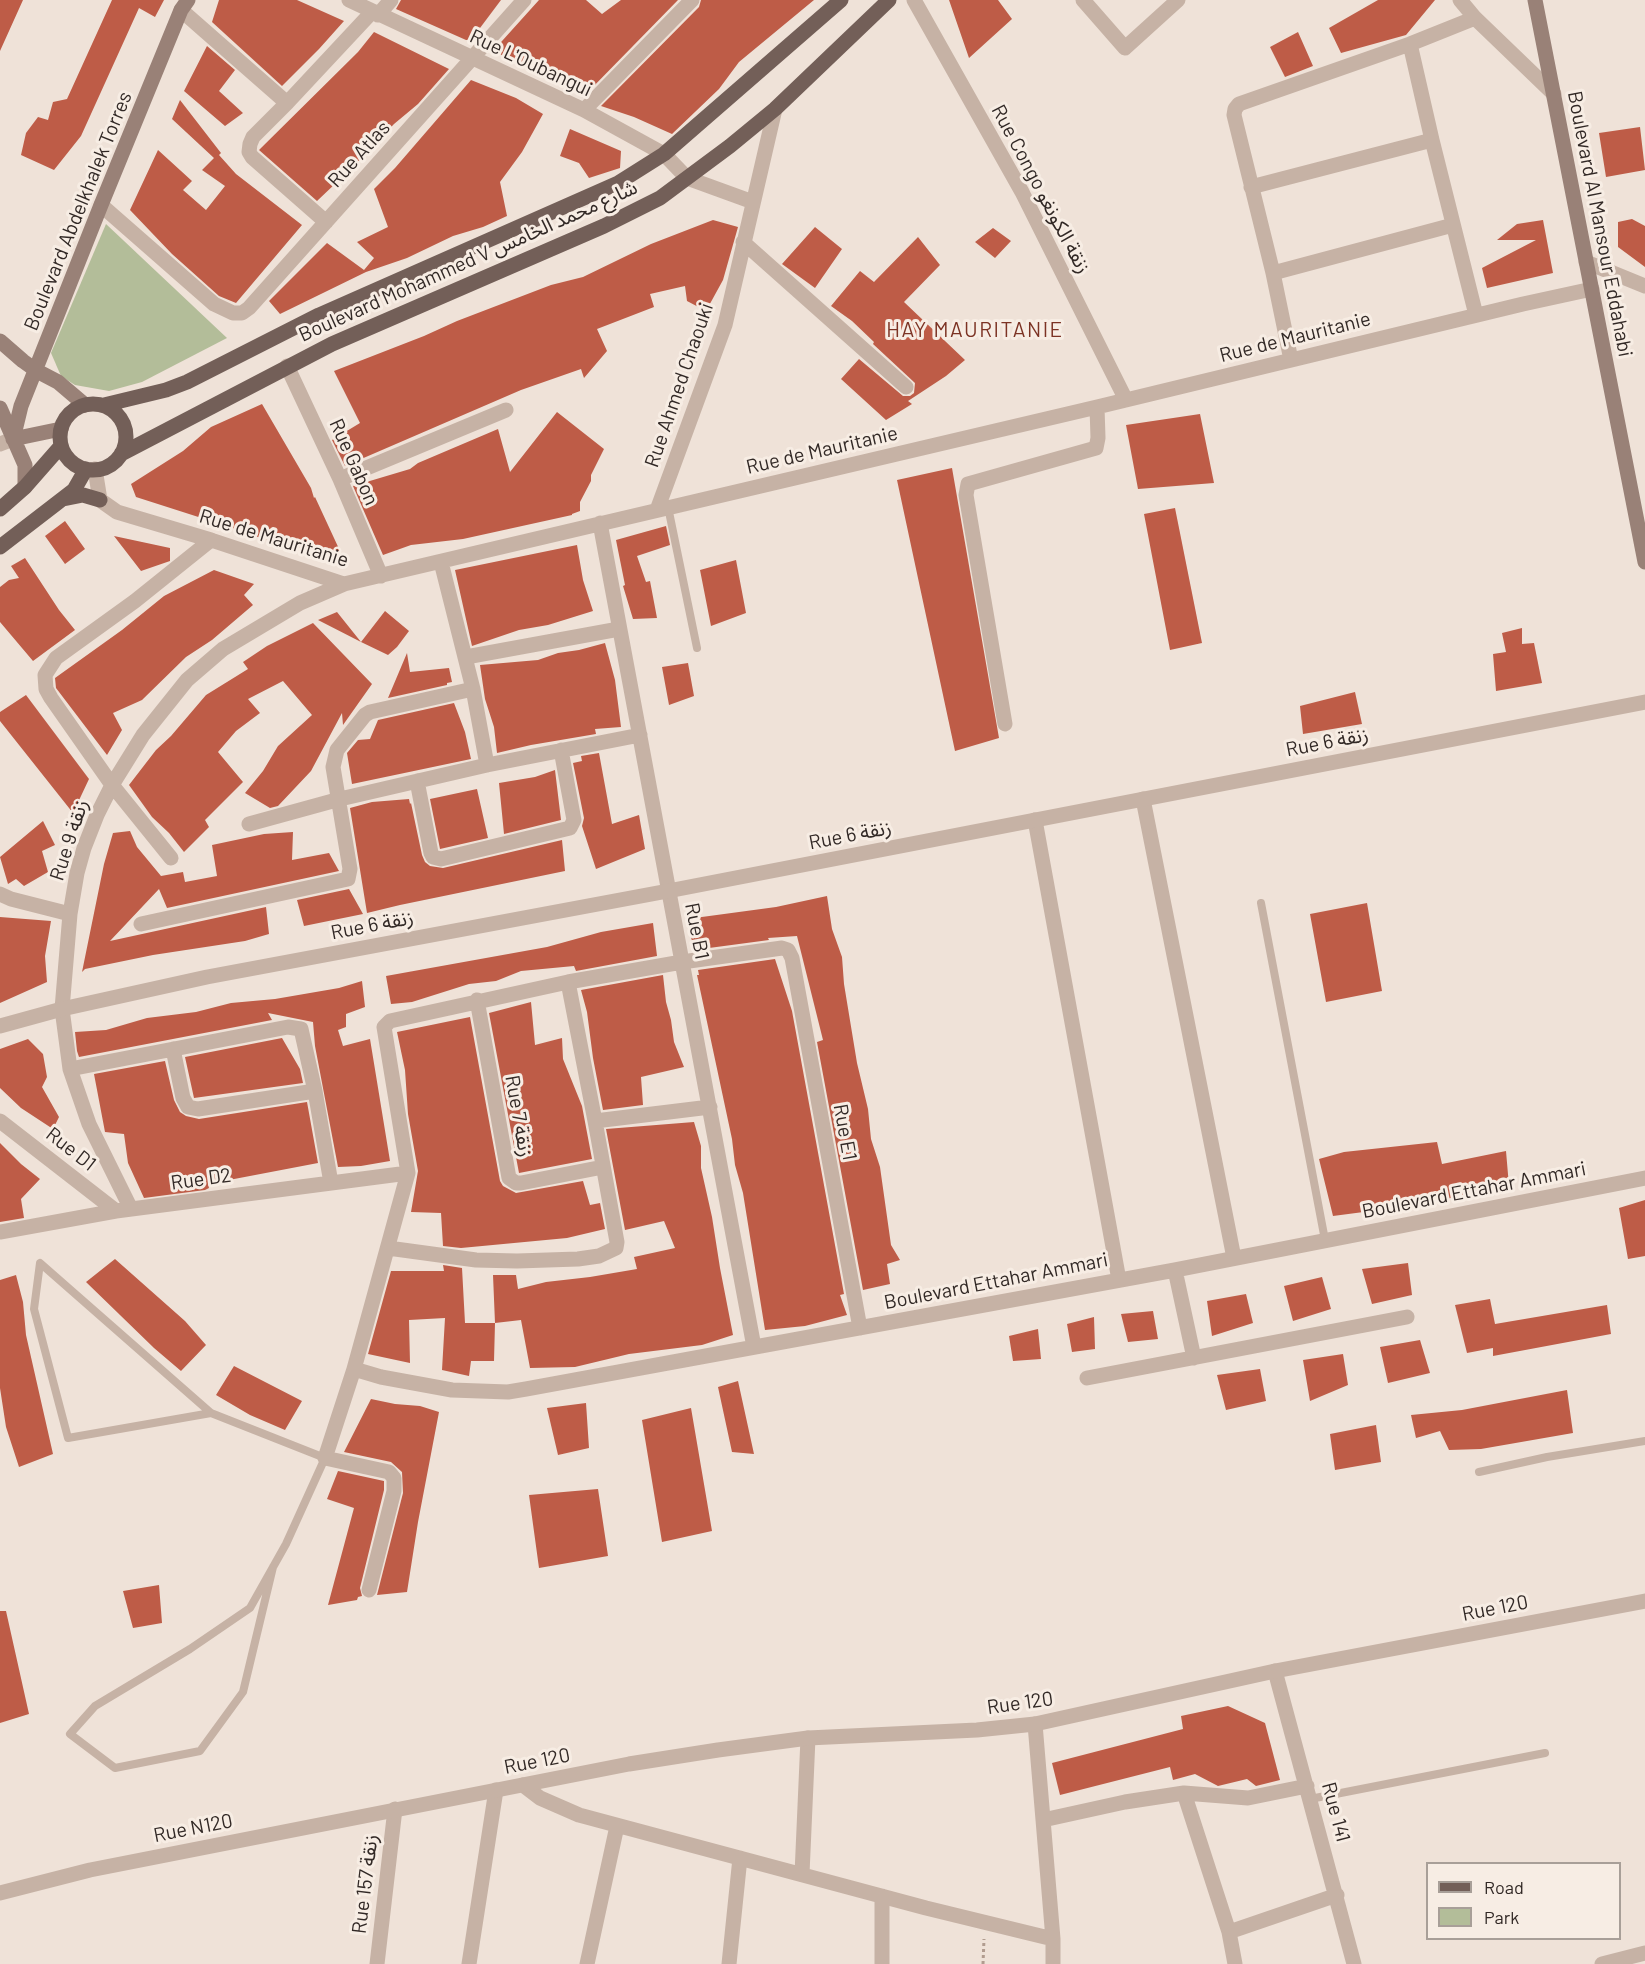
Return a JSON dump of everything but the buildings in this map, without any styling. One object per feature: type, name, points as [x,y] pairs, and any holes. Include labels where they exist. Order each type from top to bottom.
[{"type":"main road","name":"Boulevard Mohammed V شارع محمد الخامس","points":[[104,405],[166,390],[187,382],[319,315],[618,183],[664,154],[841,0]]},
{"type":"main road","name":"Boulevard Mohammed V شارع محمد الخامس","points":[[121,454],[287,366],[376,323],[604,226],[660,198],[775,109],[889,0]]},
{"type":"main road","name":"Boulevard Al Mansour Eddahabi","points":[[1535,0],[1645,562]]},
{"type":"main road","name":"Boulevard Abdelkhalek Torres","points":[[6,442],[37,371],[101,205],[184,5]]},
{"type":"main road","points":[[0,341],[37,371],[58,382],[85,405]]},
{"type":"main road","points":[[85,405],[104,405],[113,410],[124,426],[125,445],[121,454],[105,467],[91,469],[80,467],[69,459],[61,446],[61,429],[69,414],[85,405]]},
{"type":"main road","points":[[0,408],[6,442],[20,451],[25,465],[25,487]]},
{"type":"main road","points":[[6,442],[61,429]]},
{"type":"main road","points":[[0,508],[25,487],[61,446]]},
{"type":"main road","points":[[0,547],[74,490],[91,469]]},
{"type":"main road","points":[[63,498],[83,495],[100,500]]},
{"type":"street","name":"Rue L'Oubangui","points":[[349,0],[584,110],[664,154],[687,178]]},
{"type":"street","points":[[326,222],[261,166],[249,152],[253,137],[375,13],[391,0]]},
{"type":"street","name":"Rue Atlas","points":[[101,205],[214,304],[233,313],[242,313],[249,308],[524,0]]},
{"type":"street","points":[[584,110],[692,0]]},
{"type":"street","name":"Rue Congo زنقة الكونغو","points":[[914,0],[1022,192],[1126,400]]},
{"type":"street","points":[[1083,0],[1125,48],[1178,0]]},
{"type":"street","points":[[1460,0],[1475,18],[1554,94]]},
{"type":"street","points":[[184,5],[287,103]]},
{"type":"street","points":[[1291,360],[1273,273],[1234,115],[1239,104],[1410,44],[1475,18]]},
{"type":"street","points":[[1410,44],[1452,225],[1476,315]]},
{"type":"street","name":"Rue Ahmed Chaouki","points":[[663,509],[725,325],[775,109]]},
{"type":"street","points":[[1251,187],[1432,140]]},
{"type":"street","points":[[687,178],[753,202]]},
{"type":"street","points":[[1273,273],[1452,225]]},
{"type":"street","points":[[743,242],[906,387]]},
{"type":"street","points":[[1586,262],[1645,286]]},
{"type":"street","name":"Rue de Mauritanie","points":[[100,500],[117,512],[211,540],[344,585],[1476,315],[1592,290]]},
{"type":"street","name":"Rue Gabon","points":[[287,366],[340,479],[381,576]]},
{"type":"street","points":[[1005,724],[966,495],[968,484],[1096,448],[1097,407]]},
{"type":"street","points":[[340,479],[506,410]]},
{"type":"street","points":[[91,469],[100,500]]},
{"type":"street","name":"Rue B1","points":[[600,523],[754,1347]]},
{"type":"street","points":[[171,858],[112,785],[51,698],[46,689],[45,675],[56,658],[135,601],[211,540]]},
{"type":"street","points":[[441,562],[473,689],[487,765]]},
{"type":"street","name":"Rue 9 زنقة","points":[[132,1209],[89,1124],[70,1069],[62,1009],[70,914],[84,848],[112,785],[143,735],[187,680],[223,649],[300,603],[344,585]]},
{"type":"street","points":[[465,657],[619,629]]},
{"type":"street","points":[[141,924],[348,879],[350,870],[333,767],[337,750],[365,715],[374,710],[473,689]]},
{"type":"street","name":"Rue 6 زنقة","points":[[0,1026],[62,1009],[207,977],[668,891],[1645,702]]},
{"type":"street","points":[[249,824],[340,799],[487,765],[640,735]]},
{"type":"street","points":[[417,782],[431,856],[441,859],[570,828],[574,823],[574,818],[561,750]]},
{"type":"street","points":[[1143,799],[1234,1258]]},
{"type":"street","points":[[1035,820],[1119,1280]]},
{"type":"street","points":[[0,894],[70,914]]},
{"type":"street","name":"Rue E1","points":[[682,962],[782,948],[788,950],[792,958],[860,1328]]},
{"type":"street","points":[[369,1590],[394,1491],[394,1478],[389,1472],[325,1458],[354,1369],[408,1173],[384,1028],[386,1024],[395,1019],[477,1000],[568,981],[682,962]]},
{"type":"street","points":[[388,1248],[436,1256],[497,1260],[578,1259],[608,1253],[616,1248],[617,1242],[568,981]]},
{"type":"street","name":"Rue 7 زنقة","points":[[477,1000],[509,1178],[516,1183],[521,1183],[603,1167]]},
{"type":"street","points":[[70,1069],[288,1027],[297,1028],[302,1032],[315,1090],[331,1183]]},
{"type":"street","points":[[173,1049],[183,1098],[188,1107],[198,1109],[315,1090]]},
{"type":"street","points":[[595,1121],[710,1107]]},
{"type":"street","name":"Rue D1","points":[[0,1121],[116,1211]]},
{"type":"street","name":"Rue D2","points":[[0,1232],[116,1211],[408,1173]]},
{"type":"street","name":"Boulevard Ettahar Ammari","points":[[354,1369],[381,1377],[452,1390],[508,1392],[622,1373],[1175,1270],[1645,1178]]},
{"type":"street","points":[[1175,1270],[1194,1358]]},
{"type":"street","points":[[1087,1378],[1407,1317]]},
{"type":"street","name":"Rue 120","points":[[395,1809],[673,1757],[808,1738],[977,1730],[1035,1724],[1275,1671],[1645,1601]]},
{"type":"street","name":"Rue 141","points":[[1275,1671],[1354,1964]]},
{"type":"street","points":[[1035,1724],[1053,1939],[1053,1964]]},
{"type":"street","points":[[802,1874],[808,1738]]},
{"type":"street","points":[[523,1785],[553,1805],[617,1826],[984,1923],[1053,1939]]},
{"type":"street","points":[[469,1964],[496,1790]]},
{"type":"street","points":[[1043,1820],[1125,1802],[1184,1793],[1248,1798],[1309,1792]]},
{"type":"street","points":[[1184,1793],[1229,1932],[1235,1964]]},
{"type":"street","name":"Rue N120","points":[[0,1893],[90,1870],[395,1809]]},
{"type":"street","name":"Rue 157 زنقة","points":[[377,1964],[395,1809]]},
{"type":"street","points":[[587,1964],[617,1826]]},
{"type":"street","points":[[729,1964],[740,1858]]},
{"type":"street","points":[[1229,1932],[1337,1895]]},
{"type":"street","points":[[882,1896],[882,1964]]},
{"type":"street","points":[[1602,1964],[1645,1953]]},
{"type":"lane","points":[[663,509],[697,648]]},
{"type":"lane","points":[[1261,903],[1325,1240]]},
{"type":"lane","points":[[211,1413],[68,1438],[34,1309],[40,1263],[211,1413],[325,1458],[273,1567],[250,1608],[190,1649],[94,1706],[70,1734],[115,1768],[200,1751],[243,1692],[273,1567]]},
{"type":"lane","points":[[1479,1472],[1547,1456],[1645,1441]]},
{"type":"lane","points":[[1309,1792],[1545,1753]]},
{"type":"path","points":[[983,1964],[984,1923]]},
{"type":"green space","points":[[106,224],[227,338],[142,382],[109,391],[75,385],[61,376],[51,353]]},
{"type":"district","name":"HAY MAURITANIE","points":[[975,330]]}]
